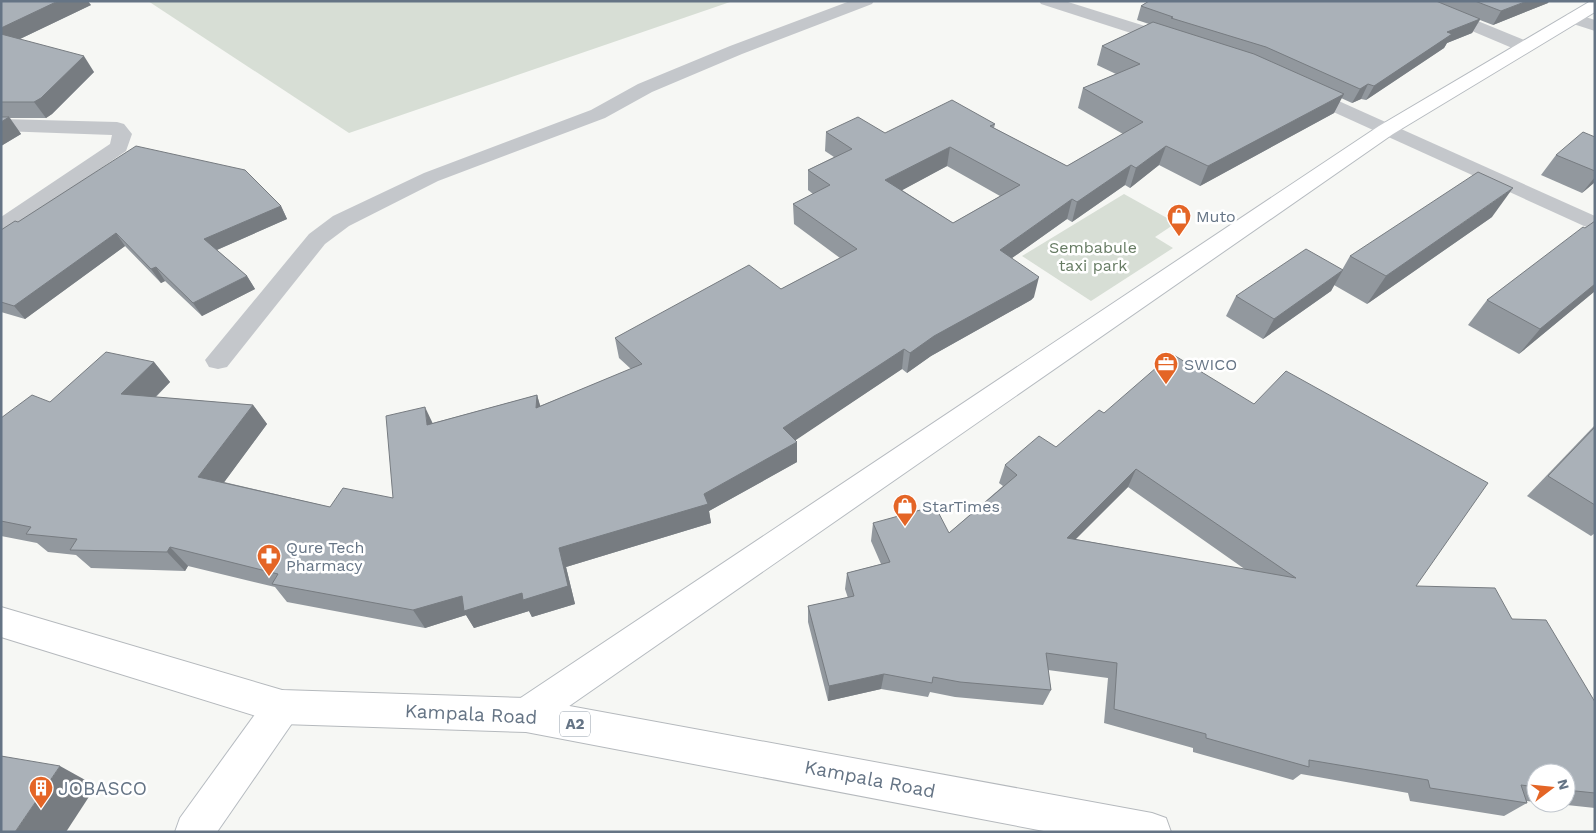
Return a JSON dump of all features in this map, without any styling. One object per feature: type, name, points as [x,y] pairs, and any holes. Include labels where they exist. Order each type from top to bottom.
[{"type":"main road","points":[[526,715],[1386,130],[1523,46],[1584,22],[1595,5]]},
{"type":"main road","name":"Kampala Road","points":[[1,622],[282,706],[526,715],[1152,832]]},
{"type":"main road","points":[[194,832],[282,706]]},
{"type":"street","points":[[218,360],[317,239],[341,221],[431,176],[598,114],[654,85],[736,50],[866,1]]},
{"type":"street","points":[[1047,1],[1188,45]]},
{"type":"street","points":[[1414,1],[1523,46]]},
{"type":"street","points":[[1288,84],[1595,224]]},
{"type":"street","points":[[1,126],[117,128],[122,134],[119,146],[1,227]]},
{"type":"green space","points":[[148,1],[733,1],[349,133]]},
{"type":"green space","name":"Sembabule taxi park","points":[[1124,194],[1176,223],[1155,237],[1173,248],[1091,301],[1022,256]]},
{"type":"building","points":[[1,1],[58,1],[1,28]]},
{"type":"building","points":[[1149,1],[1436,1],[1480,19],[1447,32],[1452,34],[1374,86],[1368,84],[1360,89],[1266,47],[1171,18],[1173,17],[1141,6]]},
{"type":"building","points":[[1475,1],[1527,1],[1501,11]]},
{"type":"building","points":[[1153,22],[1254,54],[1344,94],[1208,166],[1166,146],[1136,168],[1131,165],[1077,202],[1072,199],[1000,250],[1039,277],[1036,280],[934,336],[910,353],[904,349],[783,428],[797,442],[704,494],[708,504],[559,548],[568,586],[523,600],[522,593],[464,611],[462,596],[413,610],[272,584],[278,574],[170,547],[167,552],[70,550],[77,539],[26,534],[31,527],[1,521],[1,418],[32,395],[50,402],[106,352],[154,362],[121,394],[253,405],[198,477],[330,507],[343,488],[393,498],[386,416],[425,407],[427,425],[537,395],[536,408],[642,364],[615,338],[749,265],[781,289],[857,249],[793,204],[830,185],[808,170],[852,149],[826,132],[858,117],[885,133],[952,100],[995,124],[990,126],[1067,166],[1143,122],[1083,88],[1140,64],[1102,46]],"holes":[[[950,147],[1020,185],[953,223],[885,180]]]},
{"type":"building","points":[[1,34],[84,56],[41,98],[34,102],[1,102]]},
{"type":"building","points":[[1,117],[9,117],[1,122]]},
{"type":"building","points":[[1583,132],[1595,137],[1595,171],[1556,155]]},
{"type":"building","points":[[136,146],[245,170],[281,206],[204,239],[247,276],[193,303],[156,267],[151,269],[116,233],[14,306],[1,302],[1,230],[15,221],[18,222]]},
{"type":"building","points":[[1478,172],[1513,188],[1386,276],[1350,256]]},
{"type":"building","points":[[1595,221],[1595,284],[1540,329],[1487,300],[1583,227],[1585,228]]},
{"type":"building","points":[[1306,249],[1343,270],[1274,319],[1236,296]]},
{"type":"building","points":[[1172,354],[1254,404],[1286,371],[1488,483],[1416,586],[1495,588],[1512,619],[1546,620],[1595,702],[1595,793],[1576,791],[1576,763],[1526,763],[1526,786],[1521,785],[1526,803],[1430,788],[1428,780],[1309,760],[1309,767],[1206,738],[1206,734],[1114,709],[1117,663],[1046,653],[1051,690],[960,682],[933,677],[932,683],[884,674],[829,686],[808,606],[854,596],[847,573],[890,562],[873,523],[935,506],[949,533],[1017,475],[1005,465],[1039,436],[1056,447],[1099,410],[1104,413]],"holes":[[[1136,469],[1296,578],[1067,538]]]},
{"type":"building","points":[[1595,427],[1595,505],[1548,476]]},
{"type":"building","points":[[1,756],[60,766],[15,832],[1,832]]},
{"type":"place","name":"Muto","points":[[1179,237]]},
{"type":"place","name":"SWICO","points":[[1166,385]]},
{"type":"place","name":"StarTimes","points":[[905,527]]},
{"type":"place","name":"Qure Tech Pharmacy","points":[[269,577]]},
{"type":"place","name":"JOBASCO","points":[[41,809]]}]
